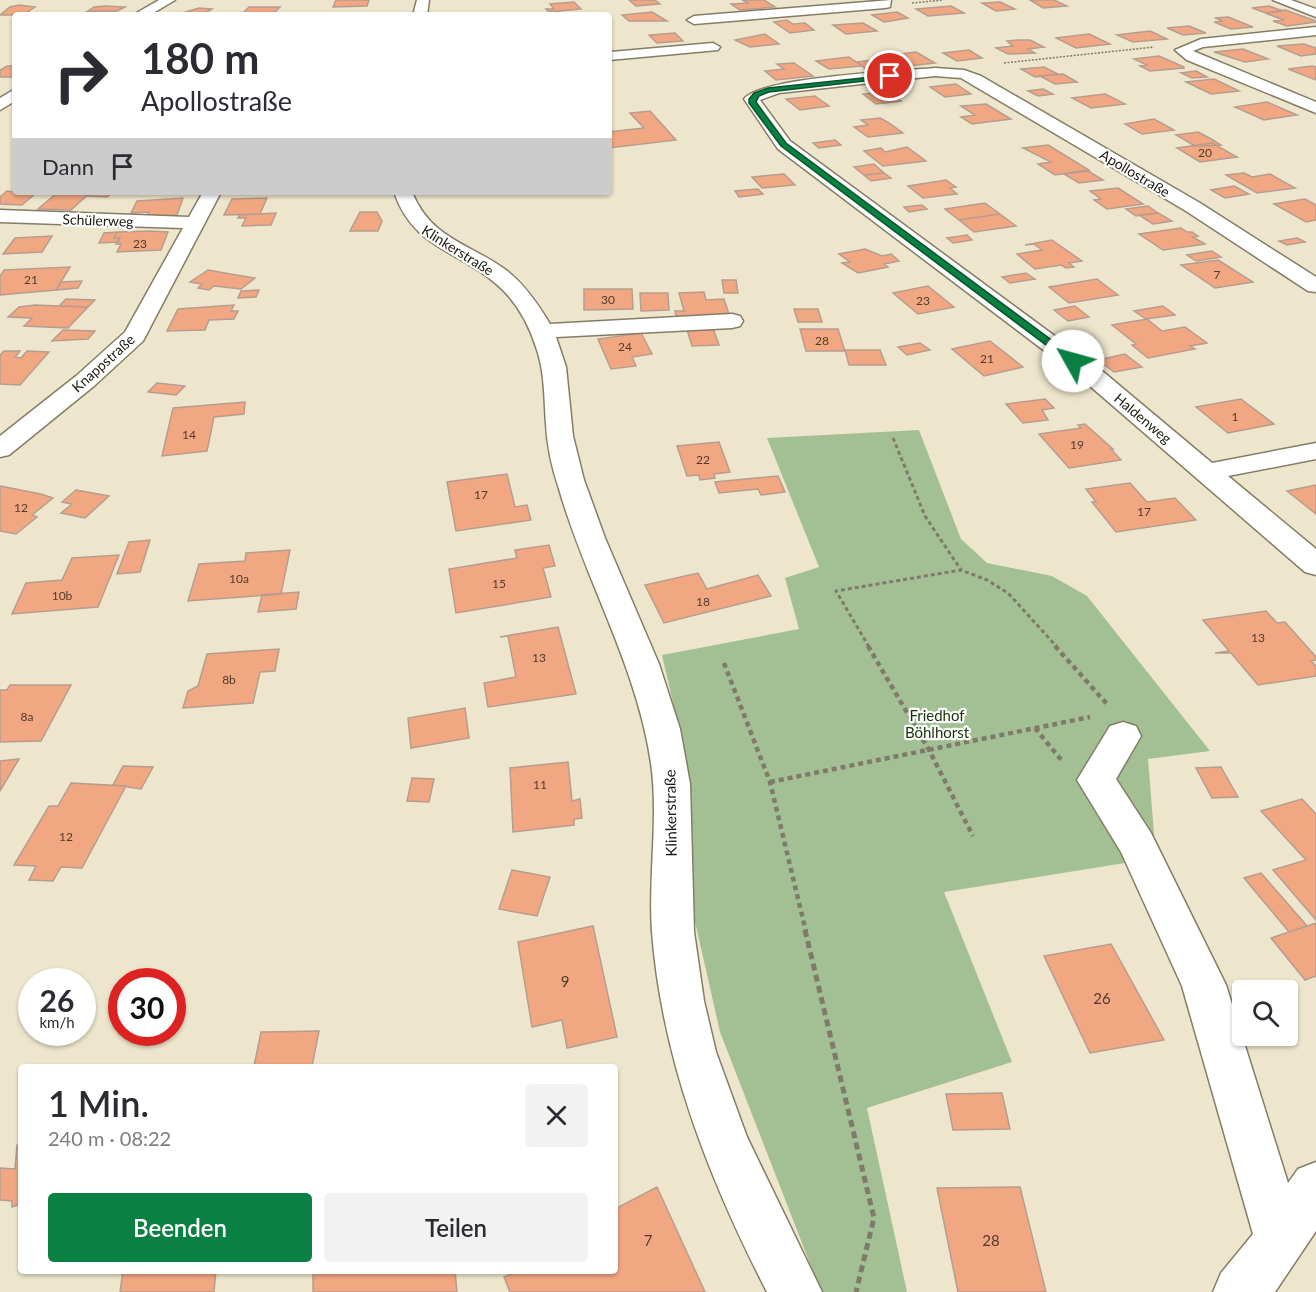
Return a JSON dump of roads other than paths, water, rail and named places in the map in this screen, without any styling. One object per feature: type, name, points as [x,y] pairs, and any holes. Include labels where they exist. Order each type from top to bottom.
[{"type":"street","points":[[146,12],[169,0]]},
{"type":"street","points":[[694,20],[885,4],[885,0]]},
{"type":"street","points":[[1279,0],[1316,13]]},
{"type":"street","points":[[612,56],[714,50],[683,6]]},
{"type":"street","points":[[1316,31],[1191,45],[1182,50],[1192,57],[1316,108]]},
{"type":"street","name":"Apollostraße","points":[[757,94],[778,88],[949,72],[976,79],[1192,207],[1316,286]]},
{"type":"street","name":"Haldenweg","points":[[757,94],[752,99],[752,103],[784,145],[1083,368],[1316,565]]},
{"type":"street","name":"Knappstraße","points":[[0,448],[85,381],[135,336],[211,195]]},
{"type":"street","name":"Klinkerstraße","points":[[404,195],[408,211],[417,224],[431,235],[501,277],[543,332],[550,349],[560,440],[578,506],[660,710],[670,766],[673,929],[682,1003],[698,1069],[759,1226],[795,1292]]},
{"type":"street","name":"Schülerweg","points":[[0,216],[197,224]]},
{"type":"street","points":[[543,332],[569,328],[732,321]]},
{"type":"street","points":[[1207,472],[1316,451]]},
{"type":"street","points":[[1119,724],[1096,780],[1137,844],[1204,985],[1280,1239]]},
{"type":"street","points":[[1240,1292],[1316,1187]]},
{"type":"park label","name":"Friedhof Böhlhorst","points":[[937,724]]}]
